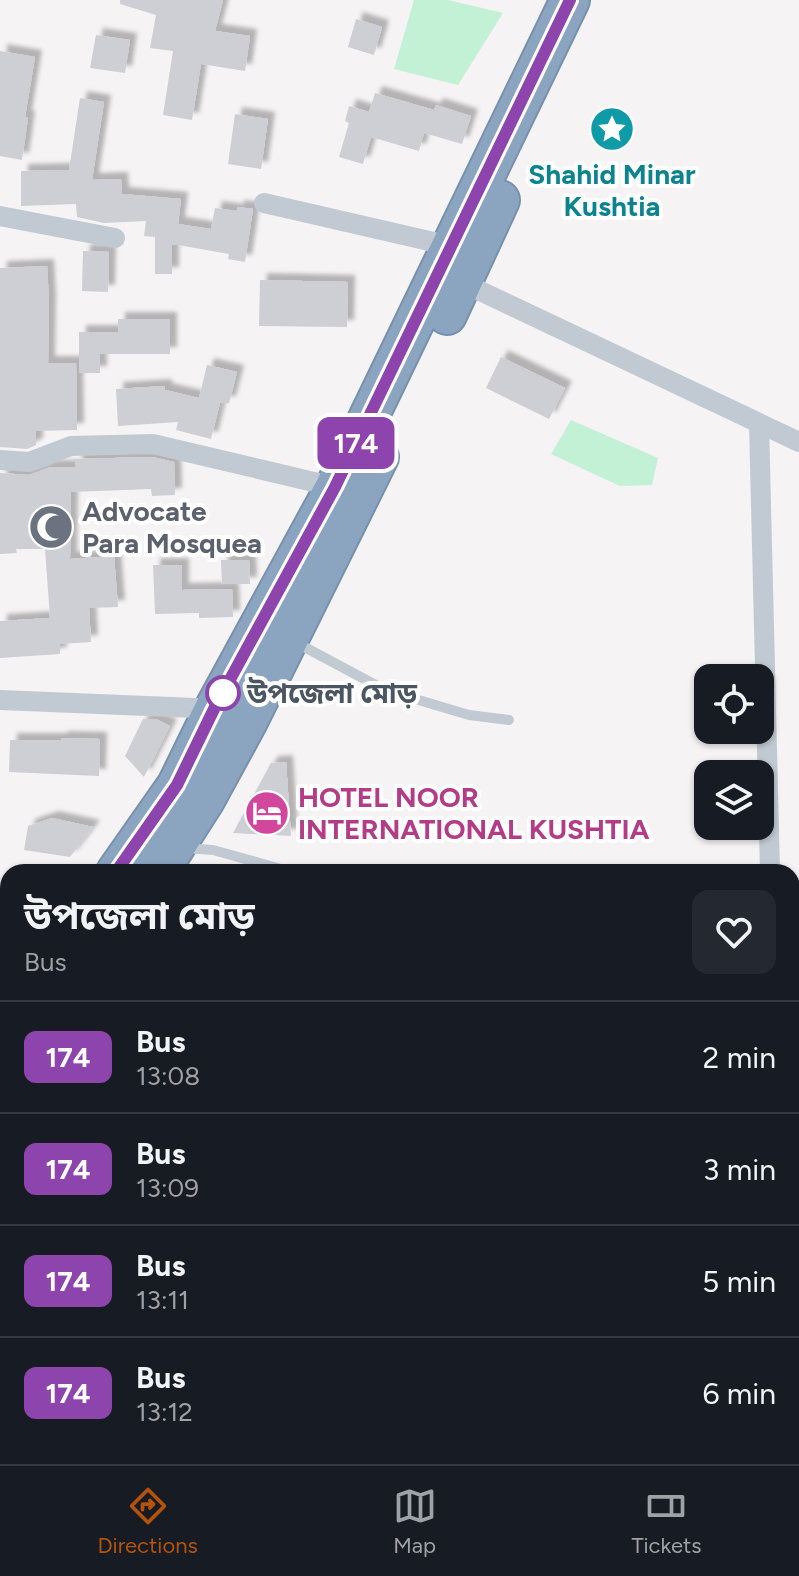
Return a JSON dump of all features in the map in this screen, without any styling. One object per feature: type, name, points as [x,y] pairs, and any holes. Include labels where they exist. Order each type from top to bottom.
[{"type":"highway","points":[[122,864],[287,638],[352,513],[451,266],[570,0]]},
{"type":"highway","points":[[167,860],[205,800],[232,714],[335,487],[589,0]]},
{"type":"street","points":[[264,203],[451,266],[759,423],[796,438]]},
{"type":"street","points":[[0,216],[115,238]]},
{"type":"street","points":[[759,423],[770,864]]},
{"type":"street","points":[[0,460],[29,462],[71,446],[153,444],[335,487]]},
{"type":"street","points":[[0,700],[232,714]]},
{"type":"lane","points":[[287,638],[385,690],[469,715],[509,720]]},
{"type":"lane","points":[[167,860],[213,850],[263,864]]},
{"type":"green space","points":[[414,0],[448,0],[503,13],[458,85],[394,69]]},
{"type":"green space","points":[[571,420],[658,458],[652,485],[620,486],[551,454]]},
{"type":"building","points":[[120,0],[223,0],[215,31],[250,36],[245,71],[201,64],[192,120],[163,115],[173,51],[150,48],[156,15],[120,4]]},
{"type":"building","points":[[356,19],[382,27],[374,55],[348,47]]},
{"type":"building","points":[[96,35],[130,40],[125,73],[90,68]]},
{"type":"building","points":[[0,51],[35,57],[25,117],[28,118],[22,160],[0,156]]},
{"type":"building","points":[[375,93],[434,110],[436,105],[471,116],[462,144],[424,133],[419,151],[371,137],[363,164],[339,157],[349,123],[345,121],[349,106],[369,112]]},
{"type":"building","points":[[80,98],[104,102],[92,180],[121,179],[122,194],[181,199],[178,224],[211,229],[215,208],[237,211],[237,207],[253,209],[245,262],[228,259],[229,254],[172,244],[172,274],[155,274],[155,237],[144,236],[146,221],[104,223],[77,217],[76,204],[21,206],[21,171],[69,170]]},
{"type":"building","points":[[235,114],[268,119],[261,169],[228,164]]},
{"type":"building","points":[[83,251],[109,252],[108,292],[82,291]]},
{"type":"building","points":[[47,266],[48,363],[76,363],[77,430],[36,431],[36,445],[27,449],[0,447],[0,268]]},
{"type":"building","points":[[260,280],[348,282],[347,327],[259,326]]},
{"type":"building","points":[[118,319],[170,319],[170,354],[100,354],[100,373],[79,373],[79,332],[118,332]]},
{"type":"building","points":[[501,357],[565,388],[549,419],[486,388]]},
{"type":"building","points":[[207,365],[237,372],[229,403],[220,403],[211,439],[176,430],[178,422],[118,426],[116,389],[165,386],[165,390],[199,398]]},
{"type":"building","points":[[152,457],[174,462],[175,495],[152,496],[151,489],[71,492],[70,559],[114,556],[118,607],[89,608],[91,642],[60,644],[60,654],[0,658],[0,621],[50,618],[45,549],[16,549],[17,553],[0,554],[0,473],[29,475],[51,467],[76,467],[75,459]]},
{"type":"building","points":[[221,560],[249,560],[250,584],[222,584]]},
{"type":"building","points":[[153,565],[182,565],[182,590],[232,589],[233,617],[199,618],[199,613],[155,614]]},
{"type":"building","points":[[143,719],[156,719],[170,726],[144,777],[125,756]]},
{"type":"building","points":[[100,739],[99,776],[9,772],[10,740]]},
{"type":"building","name":"HOTEL NOOR INTERNATIONAL KUSHTIA","points":[[286,762],[291,836],[233,833],[271,763]]},
{"type":"building","points":[[52,818],[93,827],[70,857],[24,850],[28,826]]},
{"type":"bus line","name":"174","points":[[122,864],[177,785],[215,707],[335,487],[570,0]]},
{"type":"place","name":"Shahid Minar Kushtia","points":[[612,129]]},
{"type":"place","name":"Advocate Para Mosquea","points":[[51,527]]},
{"type":"place","name":"উপজেলা মোড়","points":[[223,693]]},
{"type":"place","name":"HOTEL NOOR INTERNATIONAL KUSHTIA","points":[[267,813]]}]
